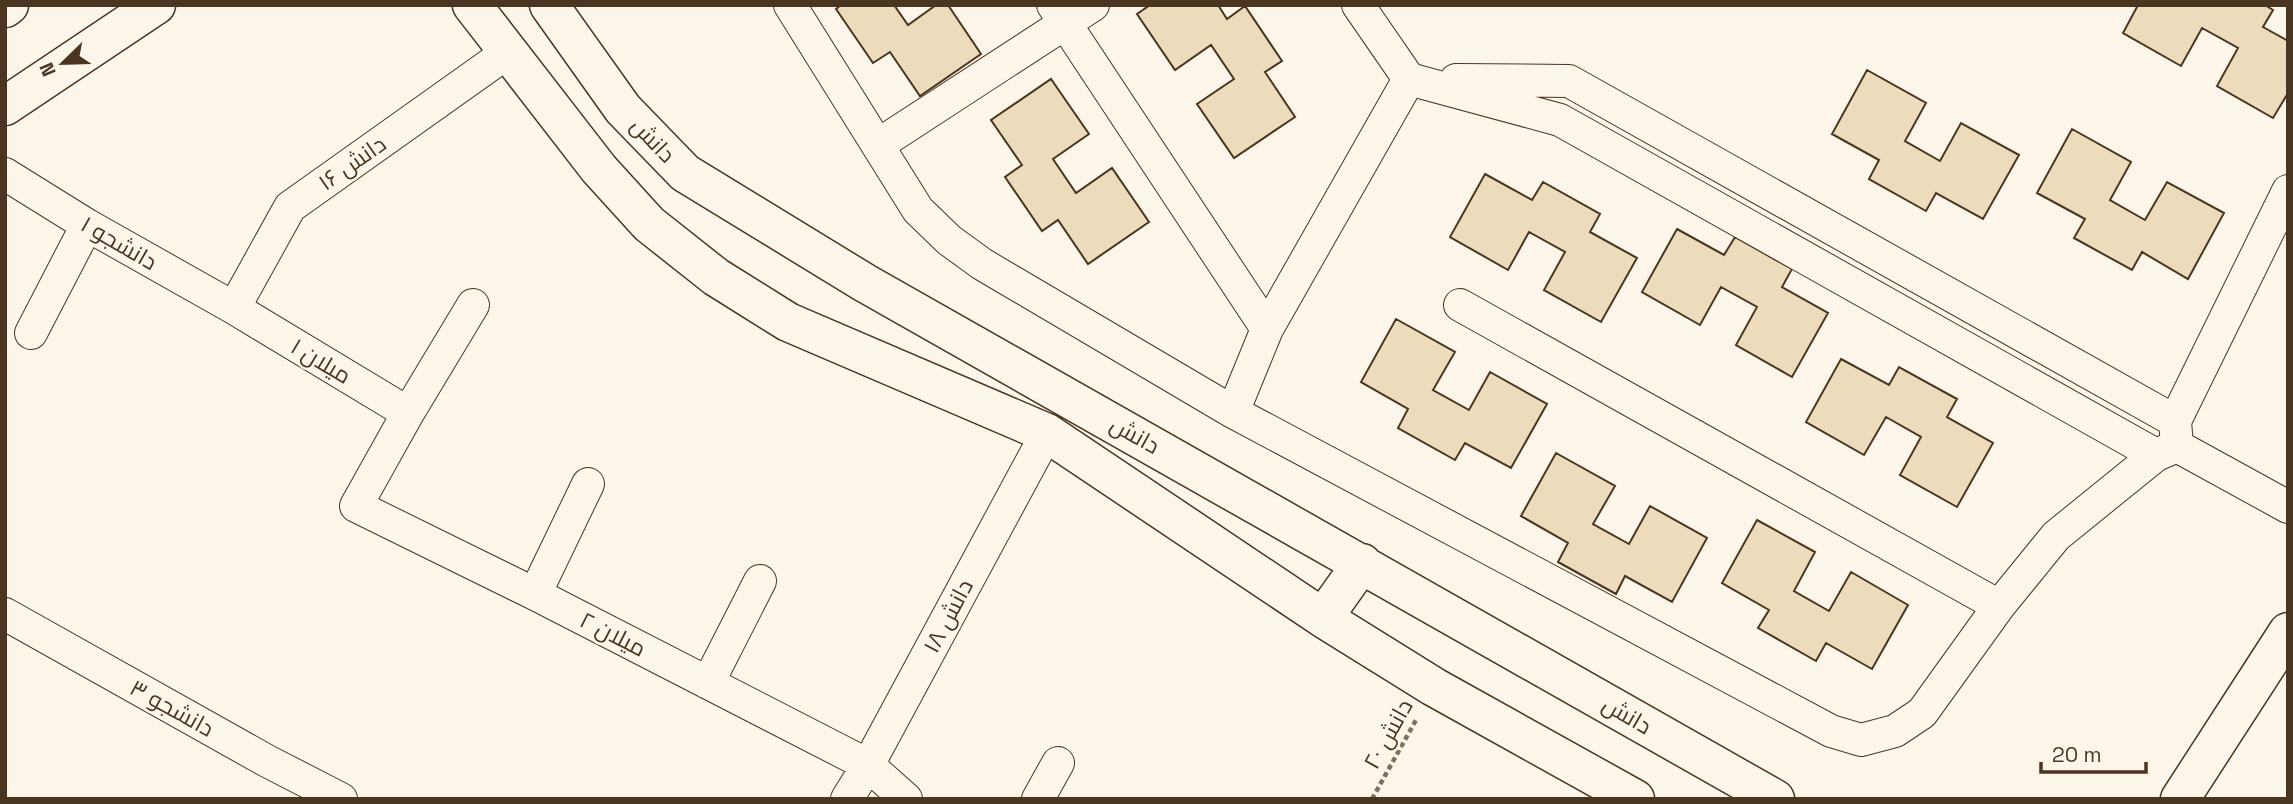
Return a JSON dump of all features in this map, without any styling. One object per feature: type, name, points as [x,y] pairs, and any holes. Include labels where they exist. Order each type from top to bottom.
[{"type":"main road","points":[[5,106],[156,5]]},
{"type":"main road","name":"دانش","points":[[472,5],[599,169],[649,224],[716,277],[788,322],[1047,433],[1323,618],[1434,687],[1635,799]]},
{"type":"main road","name":"دانش","points":[[549,5],[623,109],[685,173],[865,282],[1775,799]]},
{"type":"main road","points":[[1323,618],[1362,563]]},
{"type":"main road","points":[[2180,799],[2288,632]]},
{"type":"street","points":[[790,5],[918,210],[949,240],[982,264],[1233,412],[1831,731],[1861,740],[1895,731],[1922,712],[1999,606],[2056,536],[2169,441],[2288,191]]},
{"type":"street","points":[[878,145],[1059,15],[1093,5]]},
{"type":"street","points":[[1358,5],[1409,79]]},
{"type":"street","points":[[1059,15],[1267,330]]},
{"type":"street","name":"دانش ۱۶","points":[[234,309],[290,207],[508,52]]},
{"type":"street","points":[[1233,412],[1267,330],[1409,79]]},
{"type":"street","points":[[1409,79],[1569,81],[2169,441],[2288,507]]},
{"type":"street","name":"دانشجو ۱","points":[[5,174],[87,225],[234,309]]},
{"type":"street","points":[[31,333],[87,225]]},
{"type":"street","points":[[408,413],[473,304]]},
{"type":"street","points":[[1460,305],[1999,606]]},
{"type":"street","name":"میلان ۱","points":[[234,309],[408,413]]},
{"type":"street","name":"میلان ۲","points":[[408,413],[356,506],[535,594],[868,765]]},
{"type":"street","name":"دانش ۱۸","points":[[847,799],[868,765],[1047,433]]},
{"type":"street","points":[[535,594],[588,484]]},
{"type":"street","points":[[708,682],[760,581]]},
{"type":"street","name":"دانشجو ۳","points":[[5,614],[267,761],[341,799]]},
{"type":"street","points":[[1038,799],[1058,763]]},
{"type":"street","points":[[868,765],[906,799]]},
{"type":"path","name":"دانش ۲۰","points":[[1372,799],[1434,687]]},
{"type":"building","points":[[841,5],[894,5],[908,25],[936,5],[948,5],[981,54],[920,96],[890,52],[873,63],[836,9]]},
{"type":"building","points":[[1150,5],[1218,5],[1227,19],[1245,6],[1282,61],[1265,72],[1295,117],[1234,158],[1197,104],[1234,79],[1211,45],[1175,70],[1137,14]]},
{"type":"building","points":[[2138,5],[2265,5],[2273,10],[2263,27],[2288,41],[2288,93],[2273,118],[2217,86],[2238,48],[2202,28],[2181,66],[2123,33]]},
{"type":"building","points":[[1867,70],[1926,103],[1905,141],[1940,161],[1961,123],[2019,155],[1983,219],[1936,193],[1926,211],[1869,179],[1879,160],[1832,134]]},
{"type":"building","points":[[1051,79],[1089,134],[1053,159],[1076,193],[1112,168],[1149,222],[1088,264],[1058,220],[1042,231],[1005,177],[1022,165],[991,120]]},
{"type":"building","points":[[2072,129],[2131,162],[2110,200],[2145,220],[2167,182],[2224,213],[2188,279],[2142,252],[2132,270],[2074,238],[2085,219],[2037,193]]},
{"type":"building","points":[[1485,174],[1532,200],[1543,182],[1600,214],[1590,232],[1637,258],[1601,322],[1544,290],[1565,252],[1529,232],[1508,270],[1450,237]]},
{"type":"building","points":[[1677,229],[1724,255],[1735,237],[1792,269],[1782,287],[1828,313],[1792,377],[1736,345],[1757,307],[1721,287],[1700,325],[1642,292]]},
{"type":"building","points":[[1396,319],[1455,352],[1433,390],[1469,410],[1490,372],[1547,404],[1511,468],[1465,443],[1455,460],[1398,428],[1408,409],[1361,382]]},
{"type":"building","points":[[1841,359],[1889,385],[1899,367],[1957,399],[1947,417],[1993,443],[1957,507],[1900,475],[1921,437],[1886,417],[1864,455],[1806,422]]},
{"type":"building","points":[[1556,453],[1615,486],[1593,524],[1629,544],[1650,506],[1707,538],[1672,602],[1625,576],[1616,594],[1558,562],[1568,543],[1521,516]]},
{"type":"building","points":[[1757,520],[1815,552],[1794,591],[1829,611],[1851,572],[1908,605],[1872,669],[1826,643],[1816,661],[1758,628],[1769,610],[1722,583]]}]
